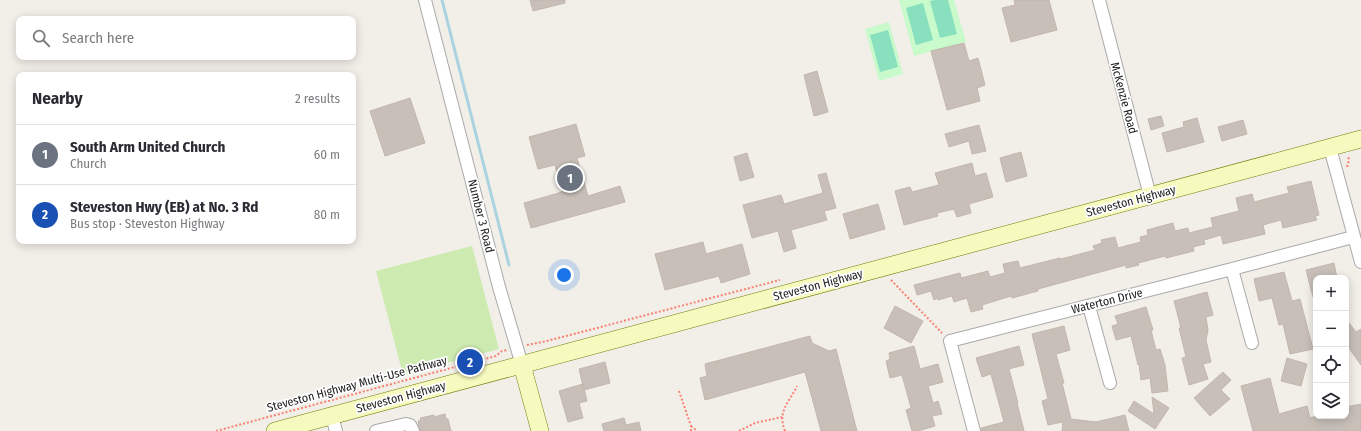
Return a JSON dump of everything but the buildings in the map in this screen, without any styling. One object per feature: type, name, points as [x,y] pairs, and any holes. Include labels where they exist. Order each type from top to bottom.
[{"type":"main road","name":"Steveston Highway","points":[[275,431],[334,423],[522,365],[1361,139]]},
{"type":"main road","name":"Number 3 Road","points":[[522,365],[540,431]]},
{"type":"street","name":"Number 3 Road","points":[[425,0],[497,280],[522,365]]},
{"type":"street","name":"McKenzie Road","points":[[1099,0],[1150,196]]},
{"type":"street","points":[[1330,148],[1361,262]]},
{"type":"street","name":"Waterton Drive","points":[[950,341],[1353,237]]},
{"type":"street","points":[[1232,269],[1252,343]]},
{"type":"street","points":[[1089,306],[1110,383]]},
{"type":"street","points":[[950,341],[974,431]]},
{"type":"street","points":[[376,431],[406,424],[410,424],[414,431]]},
{"type":"path","points":[[891,280],[950,341]]},
{"type":"path","name":"Steveston Highway Multi-Use Pathway","points":[[216,431],[496,356],[502,351]]},
{"type":"path","points":[[785,431],[782,417],[784,408],[797,386]]},
{"type":"path","points":[[679,391],[691,426],[691,431]]},
{"type":"path","points":[[739,431],[755,423],[782,417]]},
{"type":"path","points":[[691,426],[697,431]]},
{"type":"green space","points":[[899,0],[954,0],[966,42],[914,56]]},
{"type":"green space","points":[[948,0],[957,34],[940,38],[930,1]]},
{"type":"green space","points":[[923,3],[933,40],[916,45],[906,8]]},
{"type":"green space","points":[[889,22],[903,74],[879,81],[865,29]]},
{"type":"green space","points":[[888,30],[898,67],[880,72],[870,35]]},
{"type":"green space","points":[[472,246],[499,349],[403,375],[376,271]]},
{"type":"waterway","points":[[442,0],[509,265]]},
{"type":"place","name":"South Arm United Church","points":[[570,178]]},
{"type":"place","name":"Steveston Hwy (EB) at No. 3 Rd","points":[[470,362]]}]
